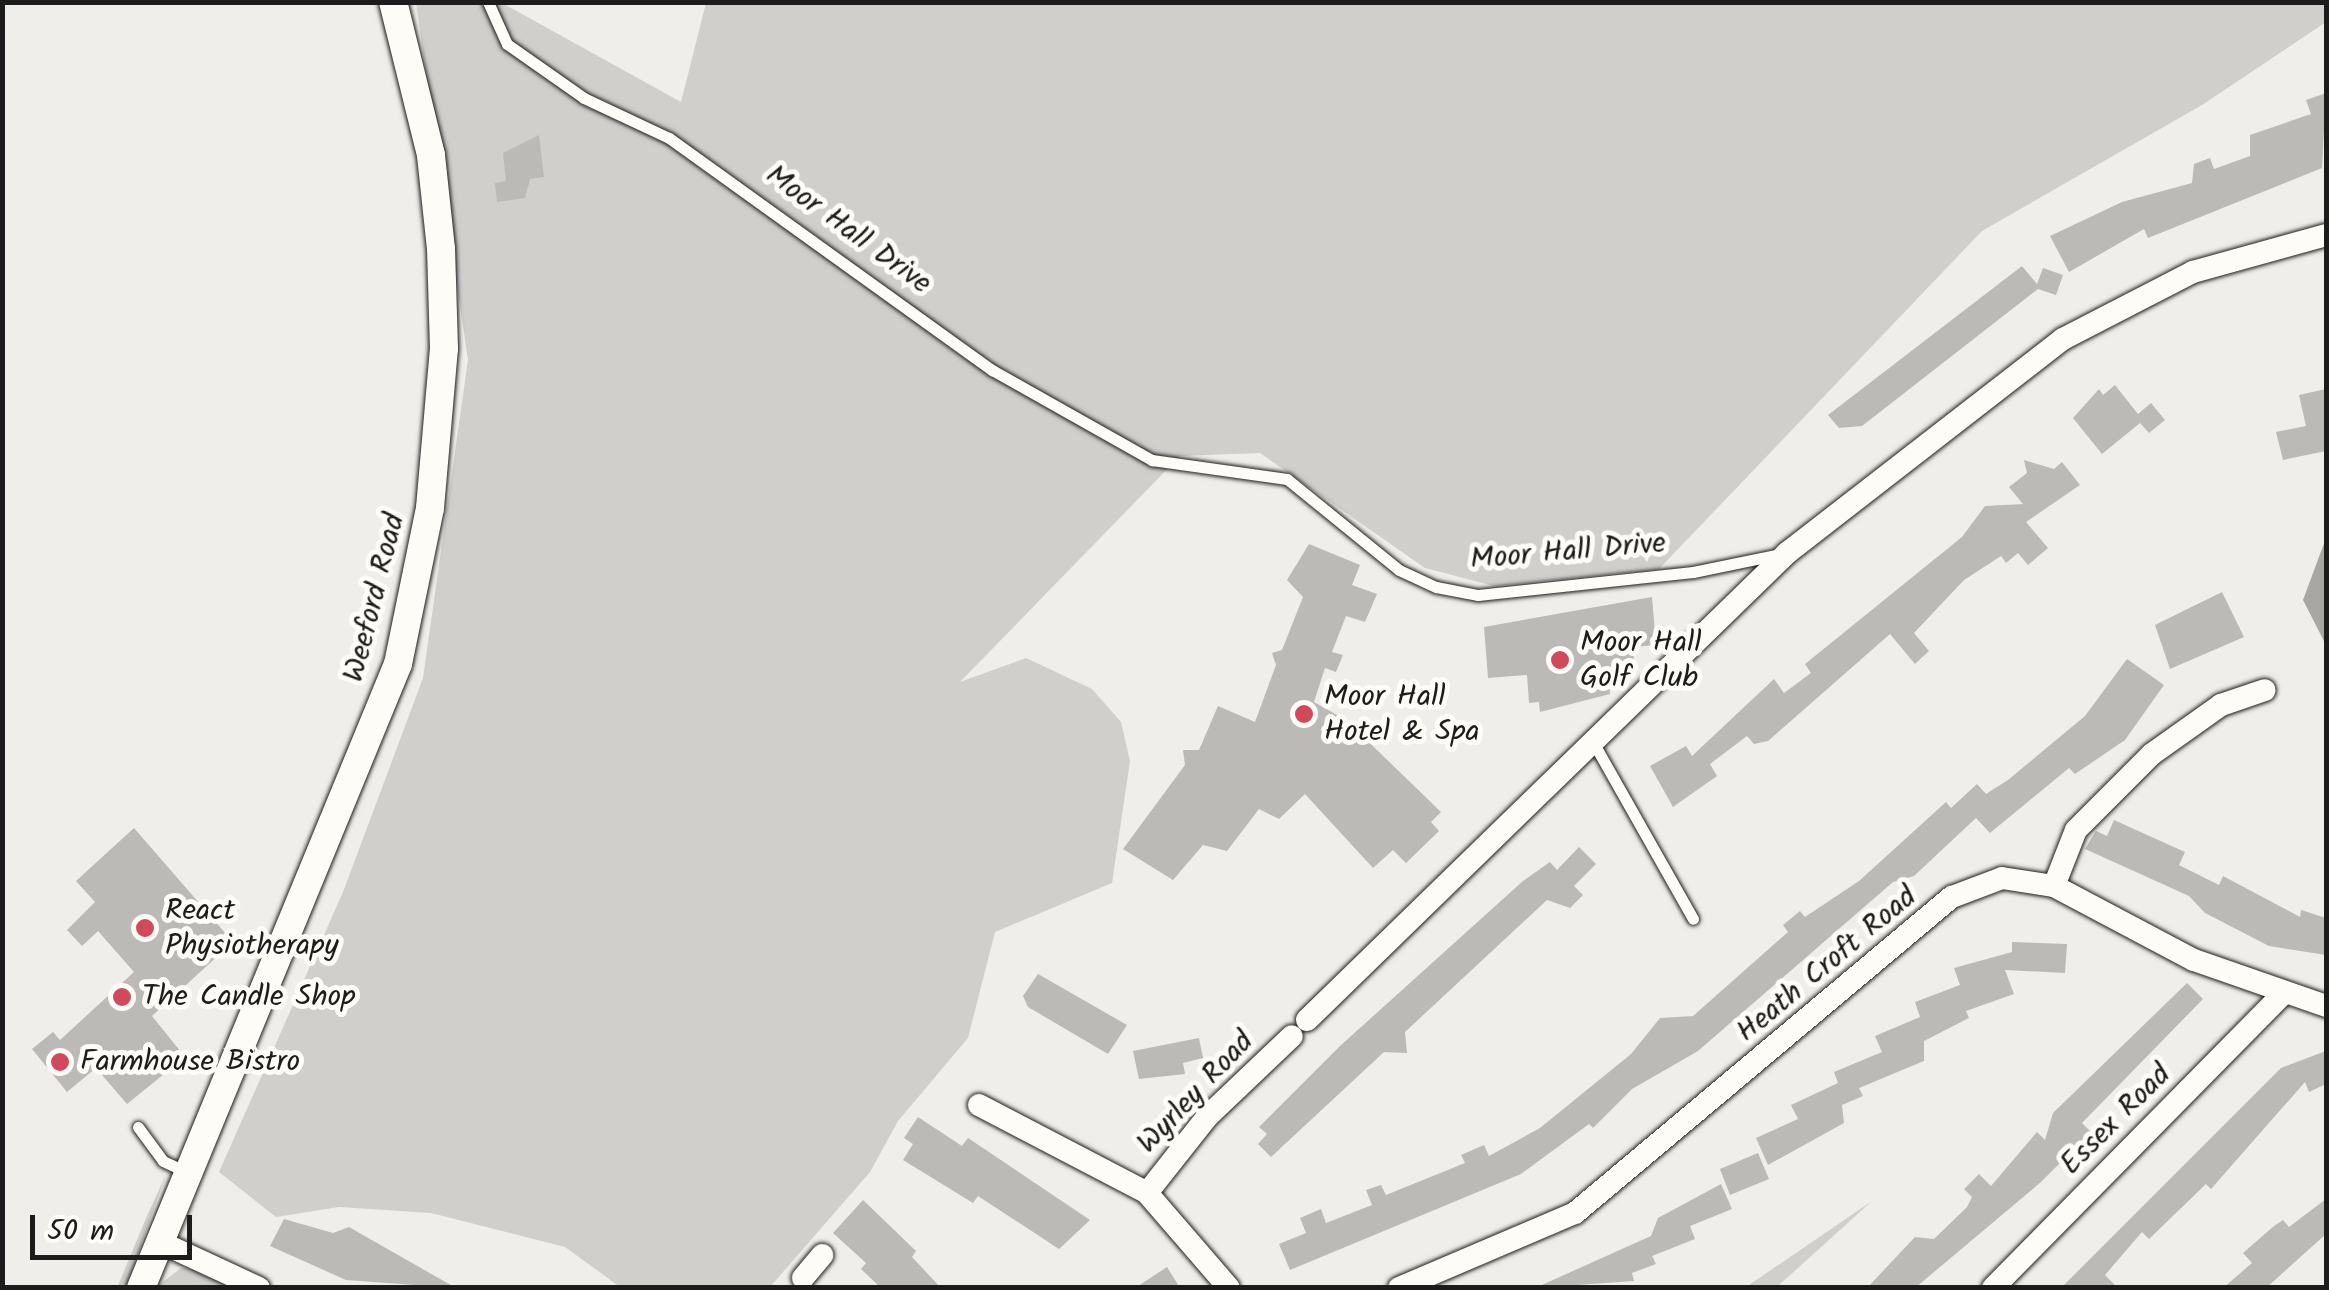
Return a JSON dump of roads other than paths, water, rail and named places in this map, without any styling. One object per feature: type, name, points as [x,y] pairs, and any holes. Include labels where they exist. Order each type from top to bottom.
[{"type":"street","name":"Weeford Road","points":[[141,1288],[398,664],[430,508],[444,349],[441,249],[431,155],[392,2]]},
{"type":"street","name":"Moor Hall Drive","points":[[1787,552],[2063,339],[2192,272],[2326,235]]},
{"type":"street","name":"Wyrley Road","points":[[1147,1193],[1207,1117],[1787,552]]},
{"type":"street","points":[[2054,886],[2076,830],[2152,754],[2222,705],[2264,690]]},
{"type":"street","name":"Heath Croft Road","points":[[1399,1288],[1575,1213],[1952,898],[2002,878],[2054,886],[2194,960],[2282,994],[2326,1006]]},
{"type":"street","name":"Essex Road","points":[[1992,1288],[2282,994]]},
{"type":"street","points":[[980,1104],[1147,1193],[1229,1288]]},
{"type":"street","points":[[160,1242],[259,1288]]},
{"type":"street","points":[[803,1285],[822,1256]]},
{"type":"lane","name":"Moor Hall Drive","points":[[488,2],[507,44],[584,98],[669,138],[992,370],[1152,460],[1287,479],[1399,570],[1436,587],[1478,594],[1693,572],[1787,552]]},
{"type":"lane","points":[[1592,742],[1693,919]]},
{"type":"lane","points":[[138,1127],[166,1164],[187,1172]]},
{"type":"place","name":"Moor Hall Golf Club","points":[[1560,660]]},
{"type":"place","name":"Moor Hall Hotel & Spa","points":[[1304,714]]},
{"type":"place","name":"React Physiotherapy","points":[[145,928]]},
{"type":"place","name":"The Candle Shop","points":[[122,997]]},
{"type":"place","name":"Farmhouse Bistro","points":[[60,1062]]}]
